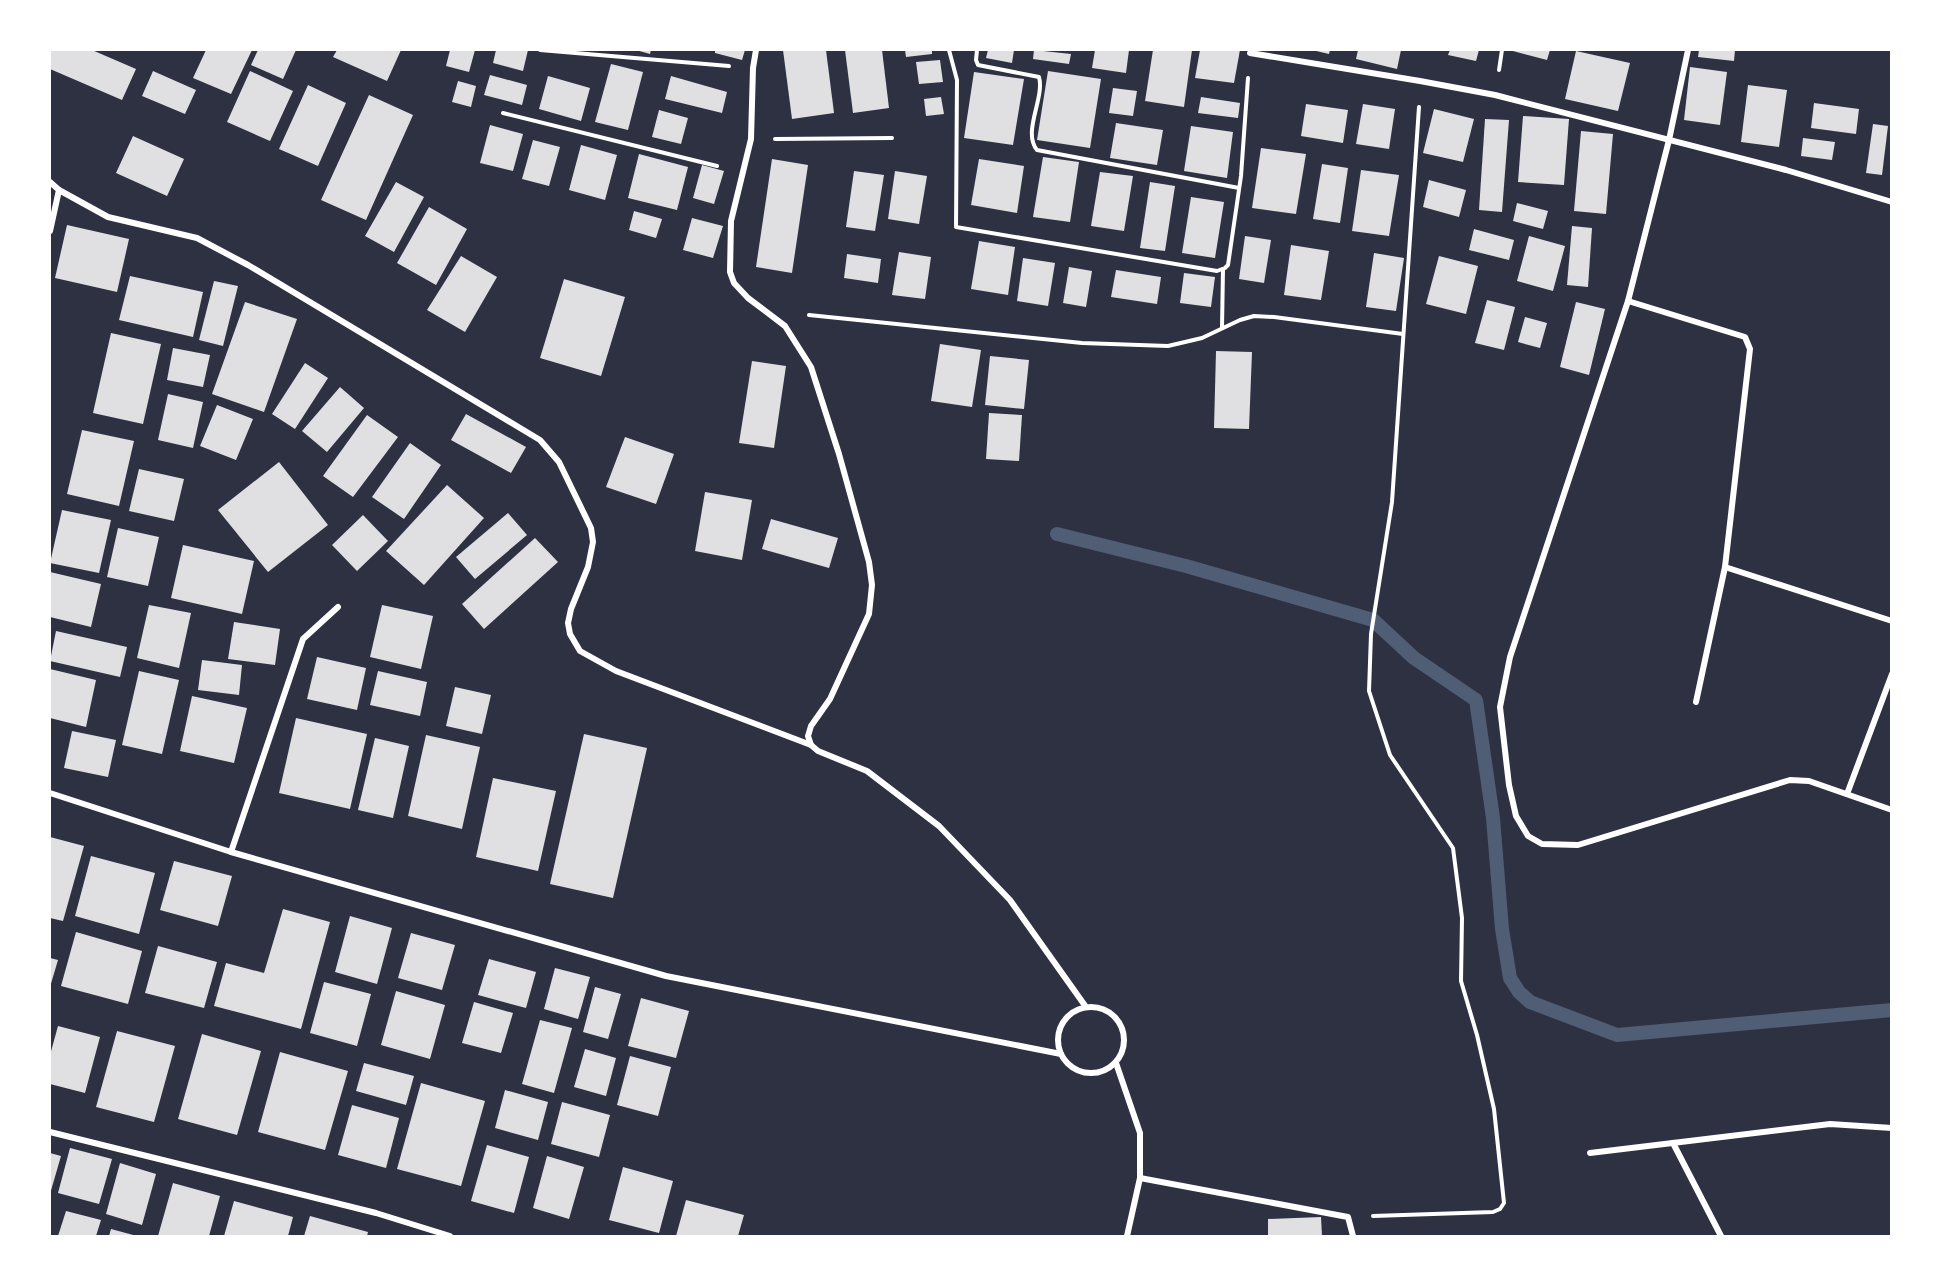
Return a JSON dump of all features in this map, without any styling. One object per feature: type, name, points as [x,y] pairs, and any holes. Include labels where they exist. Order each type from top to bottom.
[{"type":"street","points":[[756,50],[753,68],[751,139],[731,221],[730,272],[734,283],[748,298],[785,326],[811,367],[839,454],[869,562],[872,585],[869,614],[830,699],[812,726],[808,736],[811,745]]},
{"type":"street","points":[[1688,50],[1669,140],[1628,301],[1510,657],[1500,707],[1509,785],[1516,816],[1528,836],[1542,844],[1578,844],[1790,780],[1809,781],[1892,810]]},
{"type":"street","points":[[1250,53],[1420,81],[1495,96],[1786,170],[1892,202]]},
{"type":"street","points":[[50,182],[59,190],[108,217],[197,238],[248,265],[540,440],[559,462],[591,528],[593,543],[588,567],[571,609],[568,623],[570,634],[580,651],[616,671],[811,745],[818,751],[867,771],[939,826],[1010,900],[1086,1007]]},
{"type":"street","points":[[50,231],[59,190]]},
{"type":"street","points":[[1628,301],[1745,337],[1750,349],[1725,567],[1696,702]]},
{"type":"street","points":[[1725,567],[1892,621]]},
{"type":"street","points":[[231,852],[303,639],[338,607]]},
{"type":"street","points":[[1847,794],[1892,674]]},
{"type":"street","points":[[50,793],[231,852],[666,976],[1061,1054]]},
{"type":"street","points":[[1086,1007],[1106,1010],[1120,1024],[1124,1044],[1116,1063],[1107,1069],[1086,1072],[1076,1069],[1067,1063],[1061,1054],[1058,1044],[1062,1024],[1068,1017],[1086,1007]]},
{"type":"street","points":[[1116,1063],[1140,1134],[1140,1178],[1127,1236]]},
{"type":"street","points":[[1590,1153],[1830,1124],[1892,1128]]},
{"type":"street","points":[[50,1132],[376,1214],[450,1236]]},
{"type":"street","points":[[1673,1143],[1720,1236]]},
{"type":"street","points":[[1140,1178],[1348,1216],[1353,1236]]},
{"type":"path","points":[[540,50],[753,68]]},
{"type":"path","points":[[949,50],[957,80],[956,227],[1217,271],[1227,265],[1239,188],[1250,53]]},
{"type":"path","points":[[976,50],[978,65],[1039,77],[1040,88],[1031,139],[1037,150],[1239,188]]},
{"type":"path","points":[[1348,1216],[1493,1212],[1500,1209],[1503,1203],[1494,1109],[1477,1035],[1461,981],[1462,918],[1453,848],[1390,755],[1368,691],[1371,634],[1392,502],[1420,81]]},
{"type":"path","points":[[503,113],[744,172]]},
{"type":"path","points":[[751,139],[892,138]]},
{"type":"path","points":[[1222,329],[1223,269]]},
{"type":"path","points":[[765,310],[1082,344],[1168,346],[1202,338],[1254,316],[1403,334]]},
{"type":"building","points":[[50,50],[92,50],[136,69],[122,100],[50,69]]},
{"type":"building","points":[[206,50],[252,50],[231,94],[193,78]]},
{"type":"building","points":[[258,50],[296,50],[283,79],[251,65]]},
{"type":"building","points":[[337,50],[401,50],[387,81],[333,57]]},
{"type":"building","points":[[450,50],[475,50],[469,72],[446,66]]},
{"type":"building","points":[[496,50],[528,50],[523,71],[493,63]]},
{"type":"building","points":[[636,50],[651,50],[650,54]]},
{"type":"building","points":[[715,50],[745,50],[742,60],[715,53]]},
{"type":"building","points":[[783,50],[826,50],[834,113],[792,119]]},
{"type":"building","points":[[845,50],[882,50],[889,108],[853,113]]},
{"type":"building","points":[[905,50],[932,50],[932,54],[906,57]]},
{"type":"building","points":[[988,50],[1014,50],[1012,63],[986,58]]},
{"type":"building","points":[[1034,50],[1071,54],[1069,64],[1033,59]]},
{"type":"building","points":[[1095,50],[1129,50],[1126,73],[1092,68]]},
{"type":"building","points":[[1153,50],[1192,50],[1184,107],[1145,101]]},
{"type":"building","points":[[1200,50],[1240,50],[1234,83],[1195,78]]},
{"type":"building","points":[[1312,50],[1330,50],[1329,54]]},
{"type":"building","points":[[1358,50],[1401,50],[1397,69],[1356,59]]},
{"type":"building","points":[[1450,50],[1479,50],[1476,61],[1448,55]]},
{"type":"building","points":[[1509,50],[1550,50],[1547,60]]},
{"type":"building","points":[[1699,50],[1735,50],[1734,61],[1698,57]]},
{"type":"building","points":[[1576,51],[1630,63],[1618,111],[1565,99]]},
{"type":"building","points":[[940,60],[943,82],[919,84],[916,62]]},
{"type":"building","points":[[611,64],[643,72],[628,130],[595,122]]},
{"type":"building","points":[[1690,67],[1727,72],[1720,125],[1684,120]]},
{"type":"building","points":[[153,71],[196,90],[185,114],[142,96]]},
{"type":"building","points":[[250,71],[293,91],[270,141],[227,122]]},
{"type":"building","points":[[1048,71],[1101,79],[1090,148],[1037,140]]},
{"type":"building","points":[[974,72],[1024,79],[1013,145],[964,138]]},
{"type":"building","points":[[490,75],[527,85],[522,105],[484,95]]},
{"type":"building","points":[[548,76],[590,88],[581,121],[539,109]]},
{"type":"building","points":[[671,76],[727,92],[722,113],[665,99]]},
{"type":"building","points":[[458,81],[476,86],[471,107],[452,102]]},
{"type":"building","points":[[308,85],[346,103],[318,166],[279,149]]},
{"type":"building","points":[[1748,85],[1787,90],[1779,147],[1741,142]]},
{"type":"building","points":[[1113,88],[1137,91],[1133,116],[1109,113]]},
{"type":"building","points":[[369,95],[413,115],[366,220],[321,200]]},
{"type":"building","points":[[941,97],[944,114],[926,116],[924,99]]},
{"type":"building","points":[[1201,97],[1240,103],[1238,118],[1198,113]]},
{"type":"building","points":[[1814,103],[1859,109],[1856,134],[1811,128]]},
{"type":"building","points":[[1306,104],[1348,110],[1343,143],[1301,136]]},
{"type":"building","points":[[1363,104],[1395,109],[1389,149],[1356,144]]},
{"type":"building","points":[[1434,109],[1474,119],[1463,162],[1423,153]]},
{"type":"building","points":[[659,110],[688,118],[681,144],[652,137]]},
{"type":"building","points":[[1523,116],[1569,119],[1564,185],[1518,182]]},
{"type":"building","points":[[1485,119],[1509,120],[1502,212],[1479,210]]},
{"type":"building","points":[[1116,123],[1163,130],[1157,165],[1110,158]]},
{"type":"building","points":[[1873,124],[1888,126],[1882,175],[1866,173]]},
{"type":"building","points":[[490,125],[523,134],[513,171],[480,163]]},
{"type":"building","points":[[1191,126],[1233,132],[1227,178],[1184,171]]},
{"type":"building","points":[[1581,131],[1613,134],[1606,214],[1574,211]]},
{"type":"building","points":[[133,136],[184,159],[167,196],[116,173]]},
{"type":"building","points":[[1803,138],[1835,142],[1832,160],[1801,156]]},
{"type":"building","points":[[533,140],[560,147],[549,186],[522,179]]},
{"type":"building","points":[[581,145],[617,155],[605,200],[569,190]]},
{"type":"building","points":[[1261,148],[1306,154],[1296,214],[1252,208]]},
{"type":"building","points":[[639,154],[688,167],[677,210],[628,198]]},
{"type":"building","points":[[1043,157],[1079,162],[1070,222],[1033,217]]},
{"type":"building","points":[[772,159],[808,165],[792,273],[756,267]]},
{"type":"building","points":[[979,159],[1024,166],[1017,213],[971,205]]},
{"type":"building","points":[[1322,164],[1348,168],[1340,223],[1313,219]]},
{"type":"building","points":[[702,165],[724,171],[714,204],[693,198]]},
{"type":"building","points":[[1361,170],[1399,175],[1389,236],[1352,231]]},
{"type":"building","points":[[854,171],[884,175],[875,231],[846,227]]},
{"type":"building","points":[[895,171],[927,176],[919,224],[888,219]]},
{"type":"building","points":[[1100,172],[1133,176],[1124,231],[1091,226]]},
{"type":"building","points":[[1429,180],[1466,190],[1459,217],[1423,207]]},
{"type":"building","points":[[396,182],[424,197],[394,252],[365,236]]},
{"type":"building","points":[[1150,182],[1175,186],[1165,251],[1140,248]]},
{"type":"building","points":[[1191,197],[1224,202],[1215,258],[1182,253]]},
{"type":"building","points":[[1517,203],[1548,211],[1543,229],[1513,221]]},
{"type":"building","points":[[429,207],[467,229],[436,285],[397,263]]},
{"type":"building","points":[[634,211],[662,219],[656,238],[629,230]]},
{"type":"building","points":[[692,218],[723,226],[713,258],[683,250]]},
{"type":"building","points":[[67,225],[129,239],[117,292],[55,278]]},
{"type":"building","points":[[1572,226],[1592,228],[1588,287],[1567,285]]},
{"type":"building","points":[[1474,229],[1514,240],[1509,260],[1469,250]]},
{"type":"building","points":[[1245,236],[1271,240],[1264,283],[1239,279]]},
{"type":"building","points":[[1529,236],[1565,246],[1553,291],[1517,281]]},
{"type":"building","points":[[979,241],[1015,247],[1008,295],[971,289]]},
{"type":"building","points":[[1291,245],[1329,251],[1321,300],[1284,295]]},
{"type":"building","points":[[899,252],[931,257],[925,299],[892,295]]},
{"type":"building","points":[[1374,253],[1404,258],[1396,311],[1366,307]]},
{"type":"building","points":[[847,254],[881,259],[878,283],[844,278]]},
{"type":"building","points":[[461,256],[497,277],[465,332],[427,310]]},
{"type":"building","points":[[1439,256],[1478,266],[1466,314],[1426,304]]},
{"type":"building","points":[[1023,258],[1055,263],[1048,306],[1017,301]]},
{"type":"building","points":[[1069,267],[1092,271],[1086,307],[1063,303]]},
{"type":"building","points":[[1116,270],[1161,277],[1157,304],[1111,297]]},
{"type":"building","points":[[1184,273],[1215,277],[1211,307],[1180,303]]},
{"type":"building","points":[[130,276],[203,292],[193,337],[119,320]]},
{"type":"building","points":[[564,279],[625,297],[601,376],[540,358]]},
{"type":"building","points":[[214,281],[238,286],[223,346],[199,340]]},
{"type":"building","points":[[1487,300],[1515,307],[1504,350],[1475,343]]},
{"type":"building","points":[[245,302],[297,319],[264,412],[212,394]]},
{"type":"building","points":[[1576,302],[1605,309],[1589,375],[1560,367]]},
{"type":"building","points":[[1525,317],[1547,323],[1540,348],[1518,342]]},
{"type":"building","points":[[111,333],[161,344],[143,424],[93,413]]},
{"type":"building","points":[[940,344],[981,350],[972,407],[931,401]]},
{"type":"building","points":[[173,348],[210,355],[203,387],[167,380]]},
{"type":"building","points":[[1216,351],[1252,352],[1249,429],[1214,428]]},
{"type":"building","points":[[990,356],[1029,360],[1024,409],[985,405]]},
{"type":"building","points":[[752,361],[786,366],[774,448],[739,443]]},
{"type":"building","points":[[305,363],[328,378],[295,429],[272,414]]},
{"type":"building","points":[[340,387],[364,408],[327,452],[302,431]]},
{"type":"building","points":[[168,394],[203,402],[193,448],[158,440]]},
{"type":"building","points":[[217,405],[253,419],[236,460],[200,446]]},
{"type":"building","points":[[989,413],[1022,415],[1019,461],[986,459]]},
{"type":"building","points":[[466,414],[526,447],[511,473],[451,440]]},
{"type":"building","points":[[367,415],[398,437],[353,497],[323,476]]},
{"type":"building","points":[[82,430],[134,441],[119,506],[67,494]]},
{"type":"building","points":[[625,437],[674,454],[656,504],[606,487]]},
{"type":"building","points":[[410,443],[441,465],[404,519],[372,497]]},
{"type":"building","points":[[279,462],[328,525],[268,572],[218,510]]},
{"type":"building","points":[[139,469],[184,479],[174,521],[129,511]]},
{"type":"building","points":[[447,485],[484,518],[424,585],[386,551]]},
{"type":"building","points":[[705,492],[752,500],[742,560],[695,551]]},
{"type":"building","points":[[62,510],[111,520],[99,573],[50,563]]},
{"type":"building","points":[[508,513],[527,535],[475,579],[456,557]]},
{"type":"building","points":[[363,515],[388,541],[357,571],[332,545]]},
{"type":"building","points":[[771,519],[838,538],[829,568],[762,549]]},
{"type":"building","points":[[118,528],[159,537],[148,586],[107,577]]},
{"type":"building","points":[[535,538],[558,562],[484,629],[462,604]]},
{"type":"building","points":[[183,545],[254,561],[242,614],[171,598]]},
{"type":"building","points":[[50,572],[101,584],[91,627],[50,617]]},
{"type":"building","points":[[149,605],[191,613],[179,668],[137,658]]},
{"type":"building","points":[[382,605],[433,616],[421,669],[370,657]]},
{"type":"building","points":[[234,622],[280,629],[275,665],[228,659]]},
{"type":"building","points":[[56,631],[127,647],[120,677],[50,661]]},
{"type":"building","points":[[317,657],[366,668],[357,710],[307,699]]},
{"type":"building","points":[[202,660],[242,665],[239,695],[198,690]]},
{"type":"building","points":[[50,669],[96,680],[86,727],[50,718]]},
{"type":"building","points":[[139,671],[179,680],[162,754],[122,745]]},
{"type":"building","points":[[378,671],[427,682],[420,716],[370,705]]},
{"type":"building","points":[[455,687],[491,695],[482,734],[446,726]]},
{"type":"building","points":[[192,696],[247,708],[234,763],[180,751]]},
{"type":"building","points":[[296,718],[367,734],[350,809],[279,793]]},
{"type":"building","points":[[72,731],[116,740],[108,777],[64,768]]},
{"type":"building","points":[[584,734],[647,748],[613,898],[550,884]]},
{"type":"building","points":[[426,735],[480,747],[462,829],[408,816]]},
{"type":"building","points":[[375,738],[409,746],[393,818],[358,810]]},
{"type":"building","points":[[493,778],[556,791],[538,871],[476,857]]},
{"type":"building","points":[[50,837],[84,846],[63,921],[50,918]]},
{"type":"building","points":[[91,856],[155,873],[139,934],[75,916]]},
{"type":"building","points":[[174,861],[232,876],[218,926],[160,910]]},
{"type":"building","points":[[283,909],[330,922],[301,1029],[214,1006],[226,963],[264,973]]},
{"type":"building","points":[[350,916],[392,928],[377,984],[335,972]]},
{"type":"building","points":[[76,932],[142,951],[128,1004],[61,986]]},
{"type":"building","points":[[411,933],[455,945],[442,990],[398,978]]},
{"type":"building","points":[[158,946],[217,962],[204,1008],[145,993]]},
{"type":"building","points":[[50,958],[58,960],[50,987]]},
{"type":"building","points":[[489,959],[536,972],[526,1008],[478,995]]},
{"type":"building","points":[[555,968],[590,977],[578,1019],[544,1009]]},
{"type":"building","points":[[324,982],[371,994],[357,1046],[310,1033]]},
{"type":"building","points":[[595,987],[621,994],[608,1039],[583,1032]]},
{"type":"building","points":[[396,991],[445,1005],[430,1059],[381,1045]]},
{"type":"building","points":[[641,998],[689,1011],[676,1058],[628,1046]]},
{"type":"building","points":[[474,1002],[513,1013],[501,1053],[462,1043]]},
{"type":"building","points":[[540,1020],[572,1028],[554,1093],[522,1084]]},
{"type":"building","points":[[58,1026],[100,1037],[85,1093],[50,1084],[50,1055]]},
{"type":"building","points":[[117,1031],[175,1046],[154,1122],[96,1107]]},
{"type":"building","points":[[202,1034],[261,1051],[237,1135],[178,1119]]},
{"type":"building","points":[[585,1049],[616,1058],[606,1096],[574,1087]]},
{"type":"building","points":[[280,1052],[348,1071],[325,1150],[258,1132]]},
{"type":"building","points":[[630,1056],[671,1067],[658,1116],[617,1105]]},
{"type":"building","points":[[364,1063],[414,1076],[406,1105],[356,1091]]},
{"type":"building","points":[[421,1083],[485,1101],[461,1186],[397,1169]]},
{"type":"building","points":[[505,1090],[548,1102],[538,1140],[495,1128]]},
{"type":"building","points":[[562,1102],[610,1115],[599,1157],[551,1144]]},
{"type":"building","points":[[352,1105],[399,1118],[386,1168],[338,1155]]},
{"type":"building","points":[[487,1145],[529,1157],[514,1213],[471,1201]]},
{"type":"building","points":[[70,1148],[112,1159],[99,1204],[58,1193]]},
{"type":"building","points":[[50,1153],[61,1156],[50,1194]]},
{"type":"building","points":[[547,1156],[584,1167],[569,1219],[533,1208]]},
{"type":"building","points":[[120,1163],[156,1174],[142,1225],[106,1214]]},
{"type":"building","points":[[623,1167],[673,1181],[659,1233],[609,1220]]},
{"type":"building","points":[[173,1183],[220,1196],[209,1236],[158,1236]]},
{"type":"building","points":[[686,1200],[744,1215],[738,1236],[676,1236]]},
{"type":"building","points":[[234,1201],[293,1217],[288,1236],[224,1236]]},
{"type":"building","points":[[66,1211],[101,1220],[96,1236],[58,1236]]},
{"type":"building","points":[[310,1216],[368,1232],[367,1236],[304,1236]]},
{"type":"building","points":[[1321,1217],[1322,1236],[1268,1236],[1268,1219]]},
{"type":"building","points":[[111,1229],[137,1236],[109,1236]]},
{"type":"waterway","points":[[1057,534],[1186,566],[1373,620],[1414,658],[1476,700],[1493,818],[1502,929],[1510,978],[1519,992],[1530,1002],[1617,1035],[1892,1010]]}]
